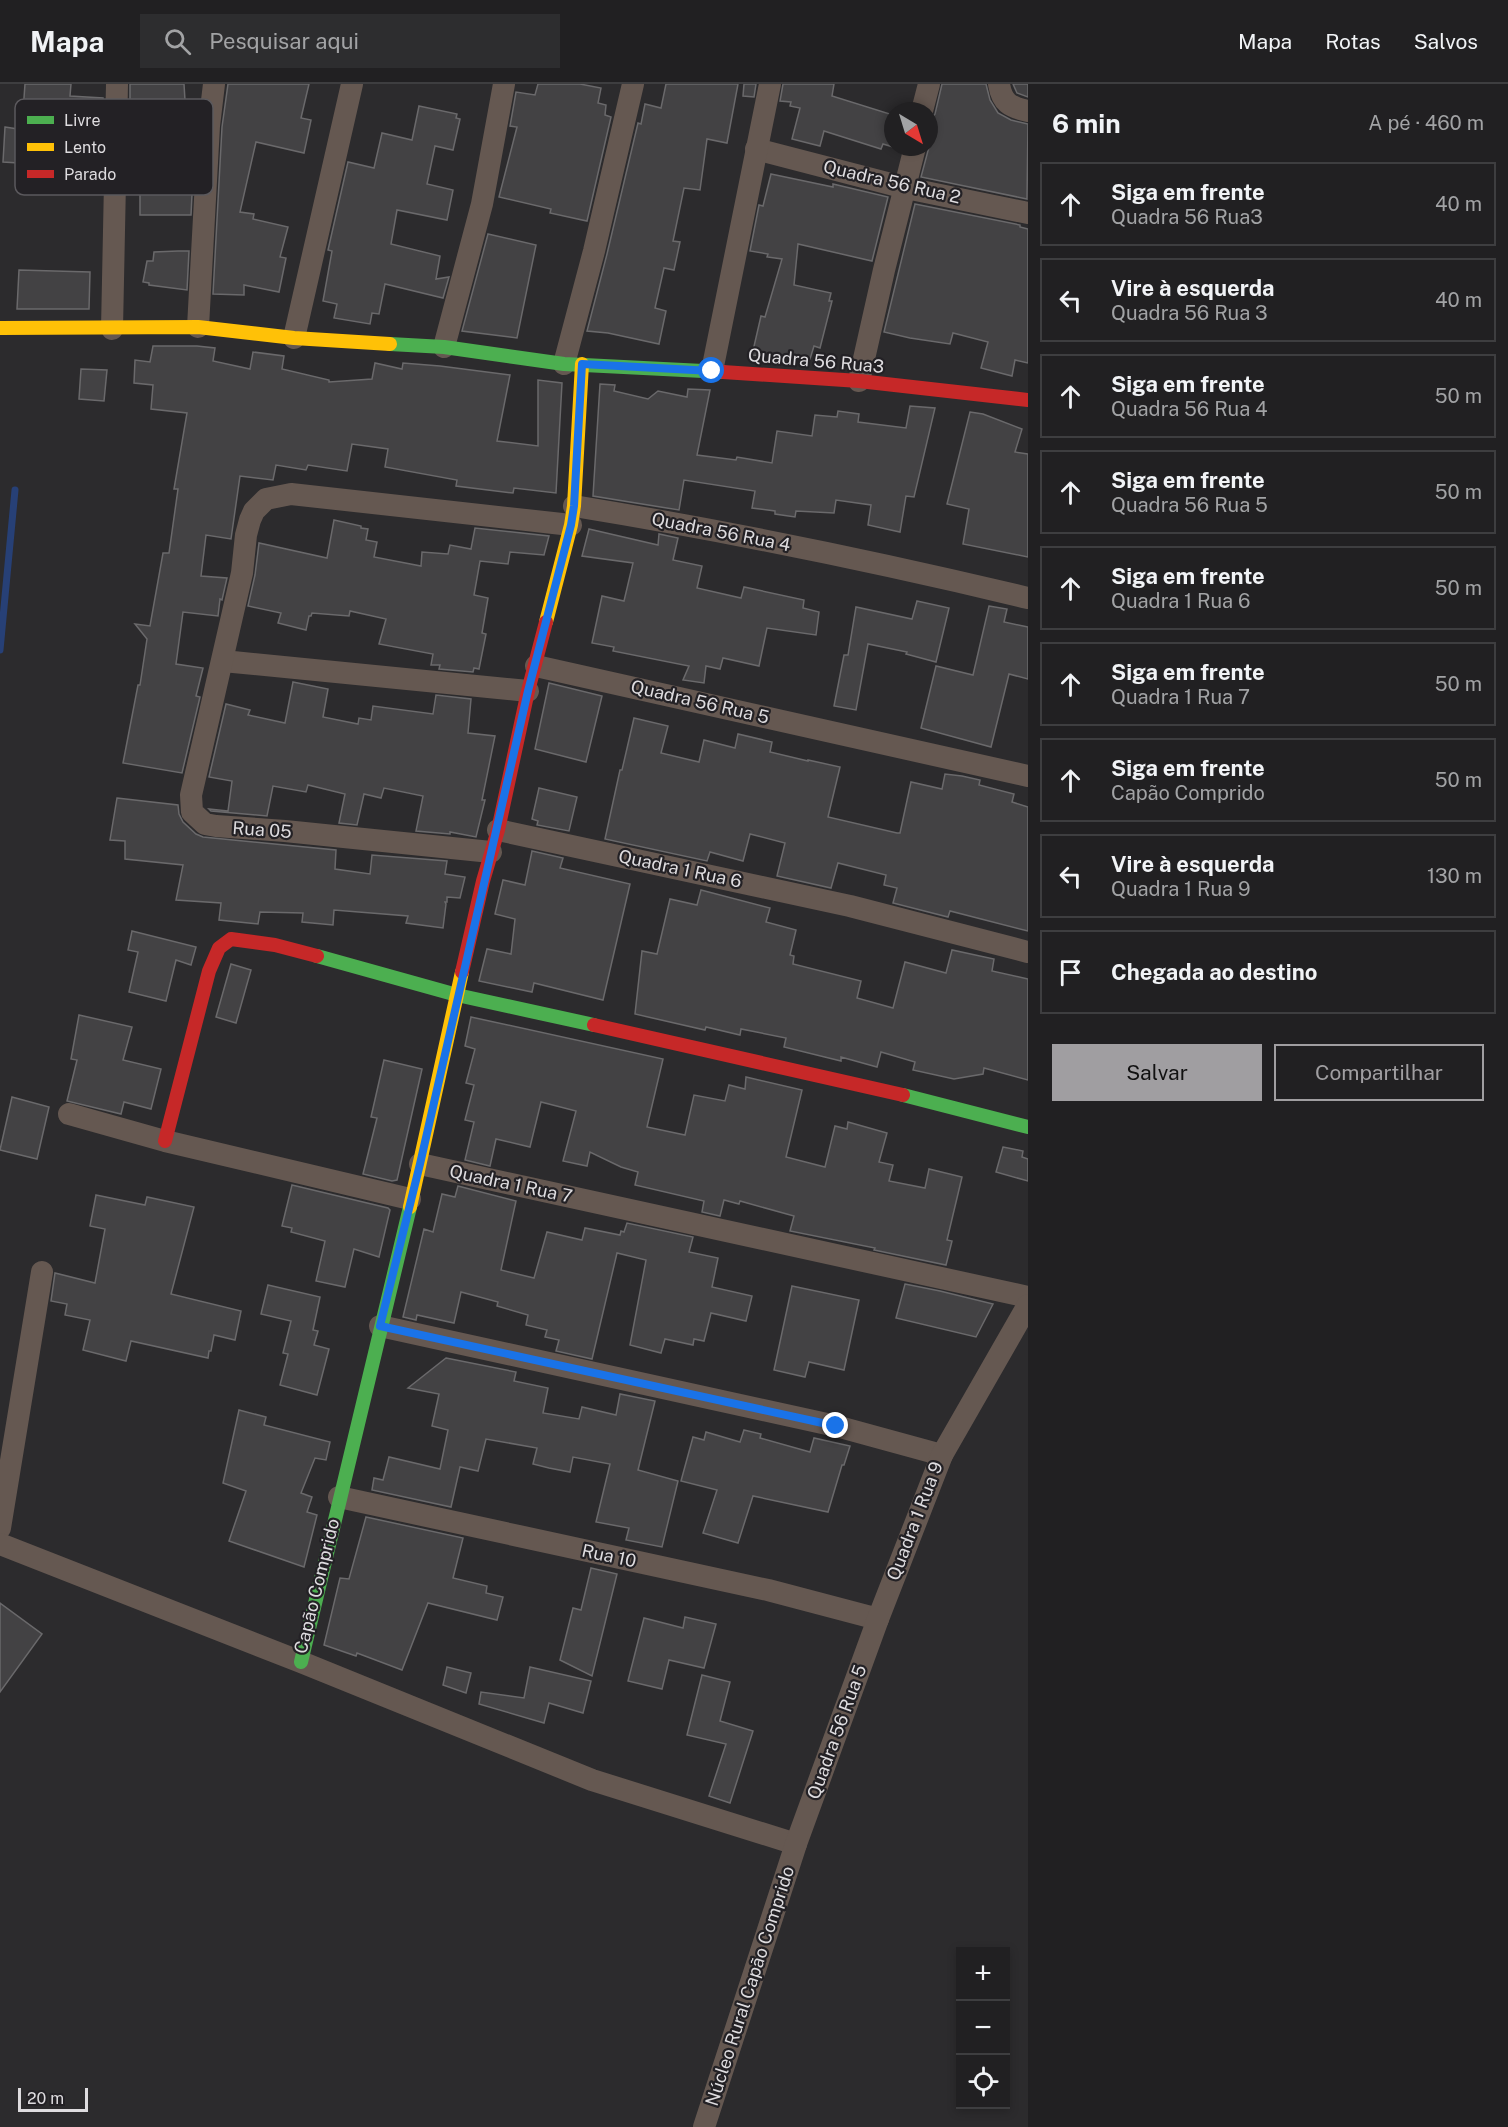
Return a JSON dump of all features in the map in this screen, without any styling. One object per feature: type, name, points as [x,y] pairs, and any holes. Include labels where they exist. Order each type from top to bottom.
[{"type":"street","points":[[117,84],[117,99]]},
{"type":"street","points":[[212,99],[214,84]]},
{"type":"street","points":[[294,338],[352,84]]},
{"type":"street","points":[[444,347],[482,204],[504,84]]},
{"type":"street","points":[[420,1164],[528,691],[572,516],[573,364],[594,251],[633,84]]},
{"type":"street","points":[[712,371],[770,84]]},
{"type":"street","points":[[924,102],[929,84]]},
{"type":"street","points":[[999,84],[1004,101],[1015,108],[1028,111]]},
{"type":"street","name":"Quadra 56 Rua 2","points":[[756,149],[906,188],[1028,213]]},
{"type":"street","points":[[859,381],[913,156]]},
{"type":"street","points":[[112,329],[115,195]]},
{"type":"street","points":[[198,327],[205,195]]},
{"type":"street","name":"Quadra 56 Rua3","points":[[0,328],[198,327],[294,338],[444,347],[573,364],[859,381],[1028,400]]},
{"type":"street","name":"Quadra 56 Rua 4","points":[[223,661],[242,573],[247,527],[254,511],[266,499],[291,494],[713,529],[830,552],[1028,598]]},
{"type":"street","points":[[223,661],[528,691]]},
{"type":"street","name":"Rua 05","points":[[223,661],[191,795],[192,812],[200,820],[216,826],[491,852]]},
{"type":"street","name":"Quadra 56 Rua 5","points":[[536,666],[1028,776]]},
{"type":"street","name":"Quadra 1 Rua 6","points":[[498,830],[850,906],[1028,952]]},
{"type":"street","points":[[165,1141],[209,971],[215,953],[231,939],[275,945],[457,995],[782,1066],[963,1109],[1028,1127]]},
{"type":"street","points":[[69,1114],[165,1141],[410,1199]]},
{"type":"street","name":"Capão Comprido","points":[[0,1544],[301,1662],[420,1164]]},
{"type":"street","name":"Quadra 1 Rua 7","points":[[420,1164],[1028,1297]]},
{"type":"street","points":[[0,1528],[42,1272]]},
{"type":"street","points":[[942,1455],[1028,1305]]},
{"type":"street","name":"Quadra 1 Rua 9","points":[[380,1326],[814,1421],[942,1455],[878,1619]]},
{"type":"street","name":"Rua 10","points":[[339,1497],[768,1590],[878,1619]]},
{"type":"street","name":"Quadra 56 Rua 5","points":[[796,1844],[878,1619]]},
{"type":"street","points":[[301,1662],[591,1780],[796,1844]]},
{"type":"street","name":"Núcleo Rural Capão Comprido","points":[[704,2127],[796,1844]]},
{"type":"building","points":[[25,84],[71,84],[70,96],[103,98],[103,99],[24,99]]},
{"type":"building","points":[[130,84],[184,84],[185,99],[130,99]]},
{"type":"building","points":[[228,84],[309,84],[301,118],[311,120],[304,153],[256,142],[240,212],[254,214],[253,219],[288,227],[280,257],[286,258],[279,292],[244,285],[244,295],[213,294],[222,127]]},
{"type":"building","points":[[538,84],[580,84],[601,88],[598,103],[606,105],[605,115],[611,117],[587,221],[550,213],[551,209],[499,197],[517,127],[510,126],[516,92],[535,95]]},
{"type":"building","points":[[666,84],[738,84],[727,143],[707,139],[700,190],[684,188],[673,241],[680,242],[674,270],[664,268],[655,308],[666,311],[659,344],[587,331],[638,123],[641,124],[645,104],[661,108]]},
{"type":"building","points":[[744,84],[756,84],[754,97],[743,96]]},
{"type":"building","points":[[783,84],[834,84],[832,96],[884,112],[884,144],[881,149],[824,131],[820,146],[792,139],[800,108],[790,106],[791,102],[780,101]]},
{"type":"building","points":[[942,84],[986,84],[990,100],[998,113],[1011,120],[1028,124],[1027,199],[921,177],[927,156],[938,156],[938,102]]},
{"type":"building","points":[[1013,84],[1028,84],[1028,97],[1017,93]]},
{"type":"building","points":[[419,106],[457,114],[456,118],[460,119],[453,150],[435,146],[427,184],[453,190],[447,220],[397,210],[391,244],[440,256],[436,279],[449,277],[443,298],[385,284],[379,314],[372,313],[370,324],[334,318],[337,304],[323,301],[332,251],[328,250],[348,162],[374,168],[382,133],[412,140]]},
{"type":"building","points":[[5,127],[15,129],[15,163],[3,162]]},
{"type":"building","points":[[771,174],[833,187],[833,184],[888,197],[872,261],[798,244],[794,285],[831,293],[829,301],[832,301],[820,348],[814,346],[810,359],[752,355],[761,316],[765,317],[782,259],[750,251],[759,205],[763,206]]},
{"type":"building","points":[[140,195],[192,195],[191,215],[140,215]]},
{"type":"building","points":[[915,204],[1020,225],[1028,229],[1028,363],[1015,360],[1012,376],[981,368],[988,342],[953,333],[950,344],[884,332]]},
{"type":"building","points":[[488,234],[536,245],[517,338],[462,331]]},
{"type":"building","points":[[189,251],[187,290],[149,285],[143,282],[147,261],[153,261],[154,252]]},
{"type":"building","points":[[19,270],[90,272],[89,309],[17,309]]},
{"type":"building","points":[[153,346],[215,348],[213,361],[250,369],[253,352],[284,356],[282,369],[329,380],[329,382],[372,379],[375,363],[402,369],[403,363],[510,375],[497,441],[538,446],[538,380],[562,383],[556,493],[514,488],[513,493],[456,486],[457,480],[385,467],[388,449],[352,444],[347,471],[308,465],[306,470],[276,465],[273,480],[240,476],[231,539],[206,535],[201,576],[227,578],[222,600],[220,599],[218,616],[183,612],[176,664],[203,668],[196,696],[200,697],[182,773],[123,763],[138,685],[140,685],[147,639],[135,624],[150,626],[163,553],[169,553],[178,489],[174,489],[187,413],[151,409],[153,385],[134,383],[135,360],[150,362]]},
{"type":"building","points":[[81,369],[107,370],[104,401],[79,399]]},
{"type":"building","points":[[600,384],[615,385],[614,391],[648,399],[658,391],[687,397],[688,389],[710,390],[697,455],[736,460],[737,457],[772,463],[777,431],[812,436],[815,415],[837,417],[838,411],[859,414],[858,422],[906,428],[910,406],[935,408],[914,497],[906,496],[900,532],[868,525],[871,505],[836,500],[834,513],[796,511],[795,517],[752,508],[755,491],[684,480],[679,510],[593,496]]},
{"type":"building","points":[[970,412],[983,414],[1022,429],[1015,452],[1028,454],[1028,557],[963,544],[969,509],[947,504]]},
{"type":"building","points":[[334,520],[368,529],[366,540],[377,542],[374,557],[421,566],[422,552],[448,554],[450,545],[471,549],[475,528],[549,536],[544,555],[510,552],[508,564],[480,561],[474,595],[488,598],[482,633],[486,634],[479,669],[474,668],[473,672],[439,669],[440,665],[431,665],[433,654],[379,644],[386,619],[350,611],[349,616],[312,613],[309,616],[306,630],[278,623],[281,613],[248,606],[259,543],[327,558]]},
{"type":"building","points":[[589,529],[658,545],[659,534],[678,538],[673,560],[702,566],[697,588],[741,598],[744,587],[804,600],[803,608],[819,612],[816,635],[767,628],[759,666],[723,658],[720,669],[706,666],[704,683],[683,680],[689,666],[613,651],[614,647],[592,643],[602,596],[624,601],[633,563],[582,556]]},
{"type":"building","points":[[917,601],[949,608],[936,662],[906,654],[907,652],[868,644],[856,710],[834,706],[844,655],[848,655],[856,607],[912,619]]},
{"type":"building","points":[[989,606],[1007,609],[1004,622],[1028,627],[1028,679],[1009,674],[991,747],[921,728],[936,666],[973,675]]},
{"type":"building","points":[[293,682],[328,689],[323,717],[358,724],[359,718],[371,720],[373,706],[433,714],[436,695],[471,699],[468,733],[495,736],[482,800],[485,800],[476,837],[450,832],[450,834],[416,831],[423,796],[384,788],[381,798],[364,794],[357,825],[339,823],[345,794],[308,785],[306,792],[273,786],[267,816],[211,811],[209,809],[228,811],[232,781],[209,777],[226,704],[250,710],[248,715],[285,723]]},
{"type":"building","points":[[549,683],[602,696],[586,762],[535,749]]},
{"type":"building","points":[[634,718],[668,726],[661,753],[699,762],[704,740],[735,748],[738,734],[772,742],[770,752],[840,767],[828,817],[897,833],[900,833],[911,782],[942,789],[945,774],[980,780],[979,785],[1014,794],[1012,802],[1028,807],[1028,931],[950,911],[948,917],[893,903],[897,888],[884,885],[886,875],[838,863],[831,888],[777,876],[785,843],[750,834],[743,861],[710,852],[707,861],[605,839]]},
{"type":"building","points":[[539,788],[577,797],[569,831],[537,825],[538,821],[532,819]]},
{"type":"building","points":[[117,798],[178,805],[183,822],[203,837],[336,850],[335,869],[370,874],[372,855],[447,861],[445,874],[465,877],[460,898],[447,897],[443,928],[406,923],[408,916],[334,910],[333,925],[302,922],[303,913],[260,912],[258,924],[219,920],[221,903],[176,900],[183,865],[125,859],[125,841],[110,840]]},
{"type":"building","points":[[532,851],[563,858],[560,868],[630,884],[603,1000],[534,983],[532,992],[479,981],[487,949],[511,954],[515,919],[495,914],[503,880],[525,885]]},
{"type":"building","points":[[701,890],[770,908],[766,922],[796,930],[790,955],[794,956],[793,964],[861,981],[857,998],[893,1008],[905,962],[946,973],[952,950],[994,959],[992,971],[1028,979],[1028,1080],[984,1068],[983,1074],[954,1079],[913,1070],[915,1062],[881,1052],[877,1067],[841,1057],[841,1061],[784,1047],[786,1038],[741,1029],[740,1035],[706,1027],[705,1030],[635,1014],[642,951],[657,954],[670,899],[697,905]]},
{"type":"building","points":[[132,931],[196,947],[191,965],[176,960],[166,1001],[129,992],[138,952],[128,950]]},
{"type":"building","points":[[231,964],[251,970],[236,1023],[216,1017]]},
{"type":"building","points":[[79,1015],[132,1027],[123,1060],[161,1069],[151,1109],[124,1102],[121,1114],[67,1101],[77,1060],[71,1059]]},
{"type":"building","points":[[471,1017],[663,1059],[647,1127],[685,1135],[694,1095],[725,1101],[729,1085],[745,1089],[746,1077],[802,1090],[786,1157],[825,1167],[835,1126],[847,1129],[848,1122],[887,1133],[879,1162],[893,1165],[889,1181],[925,1188],[929,1169],[962,1177],[947,1240],[952,1241],[946,1265],[790,1231],[794,1216],[740,1201],[739,1204],[724,1200],[720,1216],[702,1212],[704,1201],[635,1185],[638,1172],[621,1167],[590,1152],[587,1166],[563,1161],[576,1111],[541,1102],[530,1147],[496,1139],[490,1166],[465,1160],[474,1122],[465,1120],[474,1085],[466,1083],[475,1049],[465,1046]]},
{"type":"building","points":[[384,1060],[422,1069],[397,1180],[392,1181],[363,1174],[377,1118],[371,1117]]},
{"type":"building","points":[[12,1097],[49,1107],[37,1159],[0,1150]]},
{"type":"building","points":[[1003,1147],[1023,1151],[1022,1157],[1028,1159],[1028,1181],[996,1172]]},
{"type":"building","points":[[292,1185],[390,1210],[379,1257],[354,1249],[345,1287],[316,1281],[325,1241],[291,1232],[292,1228],[282,1226]]},
{"type":"building","points":[[458,1186],[516,1201],[501,1270],[534,1278],[547,1232],[582,1240],[585,1228],[620,1235],[621,1231],[624,1232],[627,1223],[693,1237],[689,1252],[718,1258],[712,1287],[752,1296],[746,1321],[711,1313],[704,1341],[694,1339],[693,1345],[665,1339],[661,1353],[630,1345],[646,1260],[617,1253],[592,1359],[556,1351],[559,1340],[545,1337],[547,1330],[526,1325],[528,1315],[497,1306],[498,1302],[461,1292],[454,1323],[417,1315],[416,1320],[403,1317],[424,1229],[433,1232],[442,1194],[455,1197]]},
{"type":"building","points":[[96,1195],[145,1205],[147,1197],[194,1207],[171,1294],[241,1311],[235,1340],[214,1335],[208,1358],[131,1341],[126,1361],[83,1350],[90,1320],[65,1315],[67,1304],[51,1301],[55,1273],[95,1283],[105,1229],[90,1226]]},
{"type":"building","points":[[905,1284],[993,1304],[976,1337],[896,1318]]},
{"type":"building","points":[[268,1285],[320,1297],[313,1330],[318,1331],[314,1345],[329,1349],[317,1395],[280,1385],[288,1354],[283,1353],[291,1321],[261,1314]]},
{"type":"building","points":[[792,1286],[859,1300],[844,1370],[809,1362],[805,1377],[774,1370]]},
{"type":"building","points":[[446,1358],[516,1372],[514,1381],[548,1388],[543,1413],[579,1419],[582,1407],[616,1415],[620,1394],[655,1401],[638,1470],[678,1481],[662,1547],[626,1540],[629,1528],[596,1522],[610,1464],[573,1457],[570,1472],[549,1468],[533,1464],[537,1448],[486,1439],[478,1471],[460,1467],[451,1507],[372,1490],[374,1478],[383,1480],[389,1457],[440,1469],[448,1430],[432,1426],[439,1394],[408,1388]]},
{"type":"building","points":[[239,1410],[266,1417],[264,1425],[330,1442],[326,1460],[315,1458],[301,1493],[312,1497],[307,1512],[317,1515],[304,1567],[229,1541],[246,1491],[223,1483]]},
{"type":"building","points":[[744,1430],[761,1434],[760,1438],[810,1452],[814,1438],[850,1446],[828,1512],[753,1496],[738,1543],[703,1533],[717,1490],[681,1481],[693,1437],[704,1440],[706,1432],[740,1442]]},
{"type":"building","points":[[366,1517],[463,1538],[453,1578],[487,1586],[486,1593],[503,1597],[497,1620],[428,1603],[402,1670],[357,1653],[356,1656],[324,1645],[340,1578],[349,1579]]},
{"type":"building","points":[[591,1568],[617,1574],[592,1676],[560,1660],[573,1608],[581,1610]]},
{"type":"building","points":[[0,1603],[42,1634],[0,1692]]},
{"type":"building","points":[[685,1617],[716,1624],[704,1668],[669,1660],[662,1689],[628,1681],[644,1618],[683,1628]]},
{"type":"building","points":[[447,1667],[471,1673],[466,1693],[443,1685]]},
{"type":"building","points":[[530,1667],[591,1681],[583,1713],[549,1703],[544,1723],[479,1704],[481,1692],[524,1698]]},
{"type":"building","points":[[702,1675],[730,1682],[720,1721],[753,1731],[730,1803],[709,1796],[726,1744],[687,1735]]},
{"type":"waterway","points":[[0,650],[15,490]]},
{"type":"traffic: fast","points":[[390,344],[444,347],[564,364],[723,372]]},
{"type":"traffic: fast","points":[[317,956],[457,995],[594,1025]]},
{"type":"traffic: fast","points":[[903,1095],[1028,1127]]},
{"type":"traffic: fast","points":[[301,1662],[410,1207]]},
{"type":"traffic: slow","points":[[0,328],[198,327],[294,338],[390,344]]},
{"type":"traffic: slow","points":[[546,622],[574,506],[582,364]]},
{"type":"traffic: slow","points":[[410,1207],[462,972]]},
{"type":"traffic: jam","points":[[723,372],[859,381],[1028,400]]},
{"type":"traffic: jam","points":[[462,972],[483,881],[498,830],[528,691],[546,622]]},
{"type":"traffic: jam","points":[[165,1141],[209,971],[219,948],[231,939],[275,945],[317,956]]},
{"type":"traffic: jam","points":[[594,1025],[903,1095]]},
{"type":"route","points":[[712,371],[582,364],[571,525],[528,691],[498,830],[483,881],[420,1164],[380,1326],[836,1426]]}]
